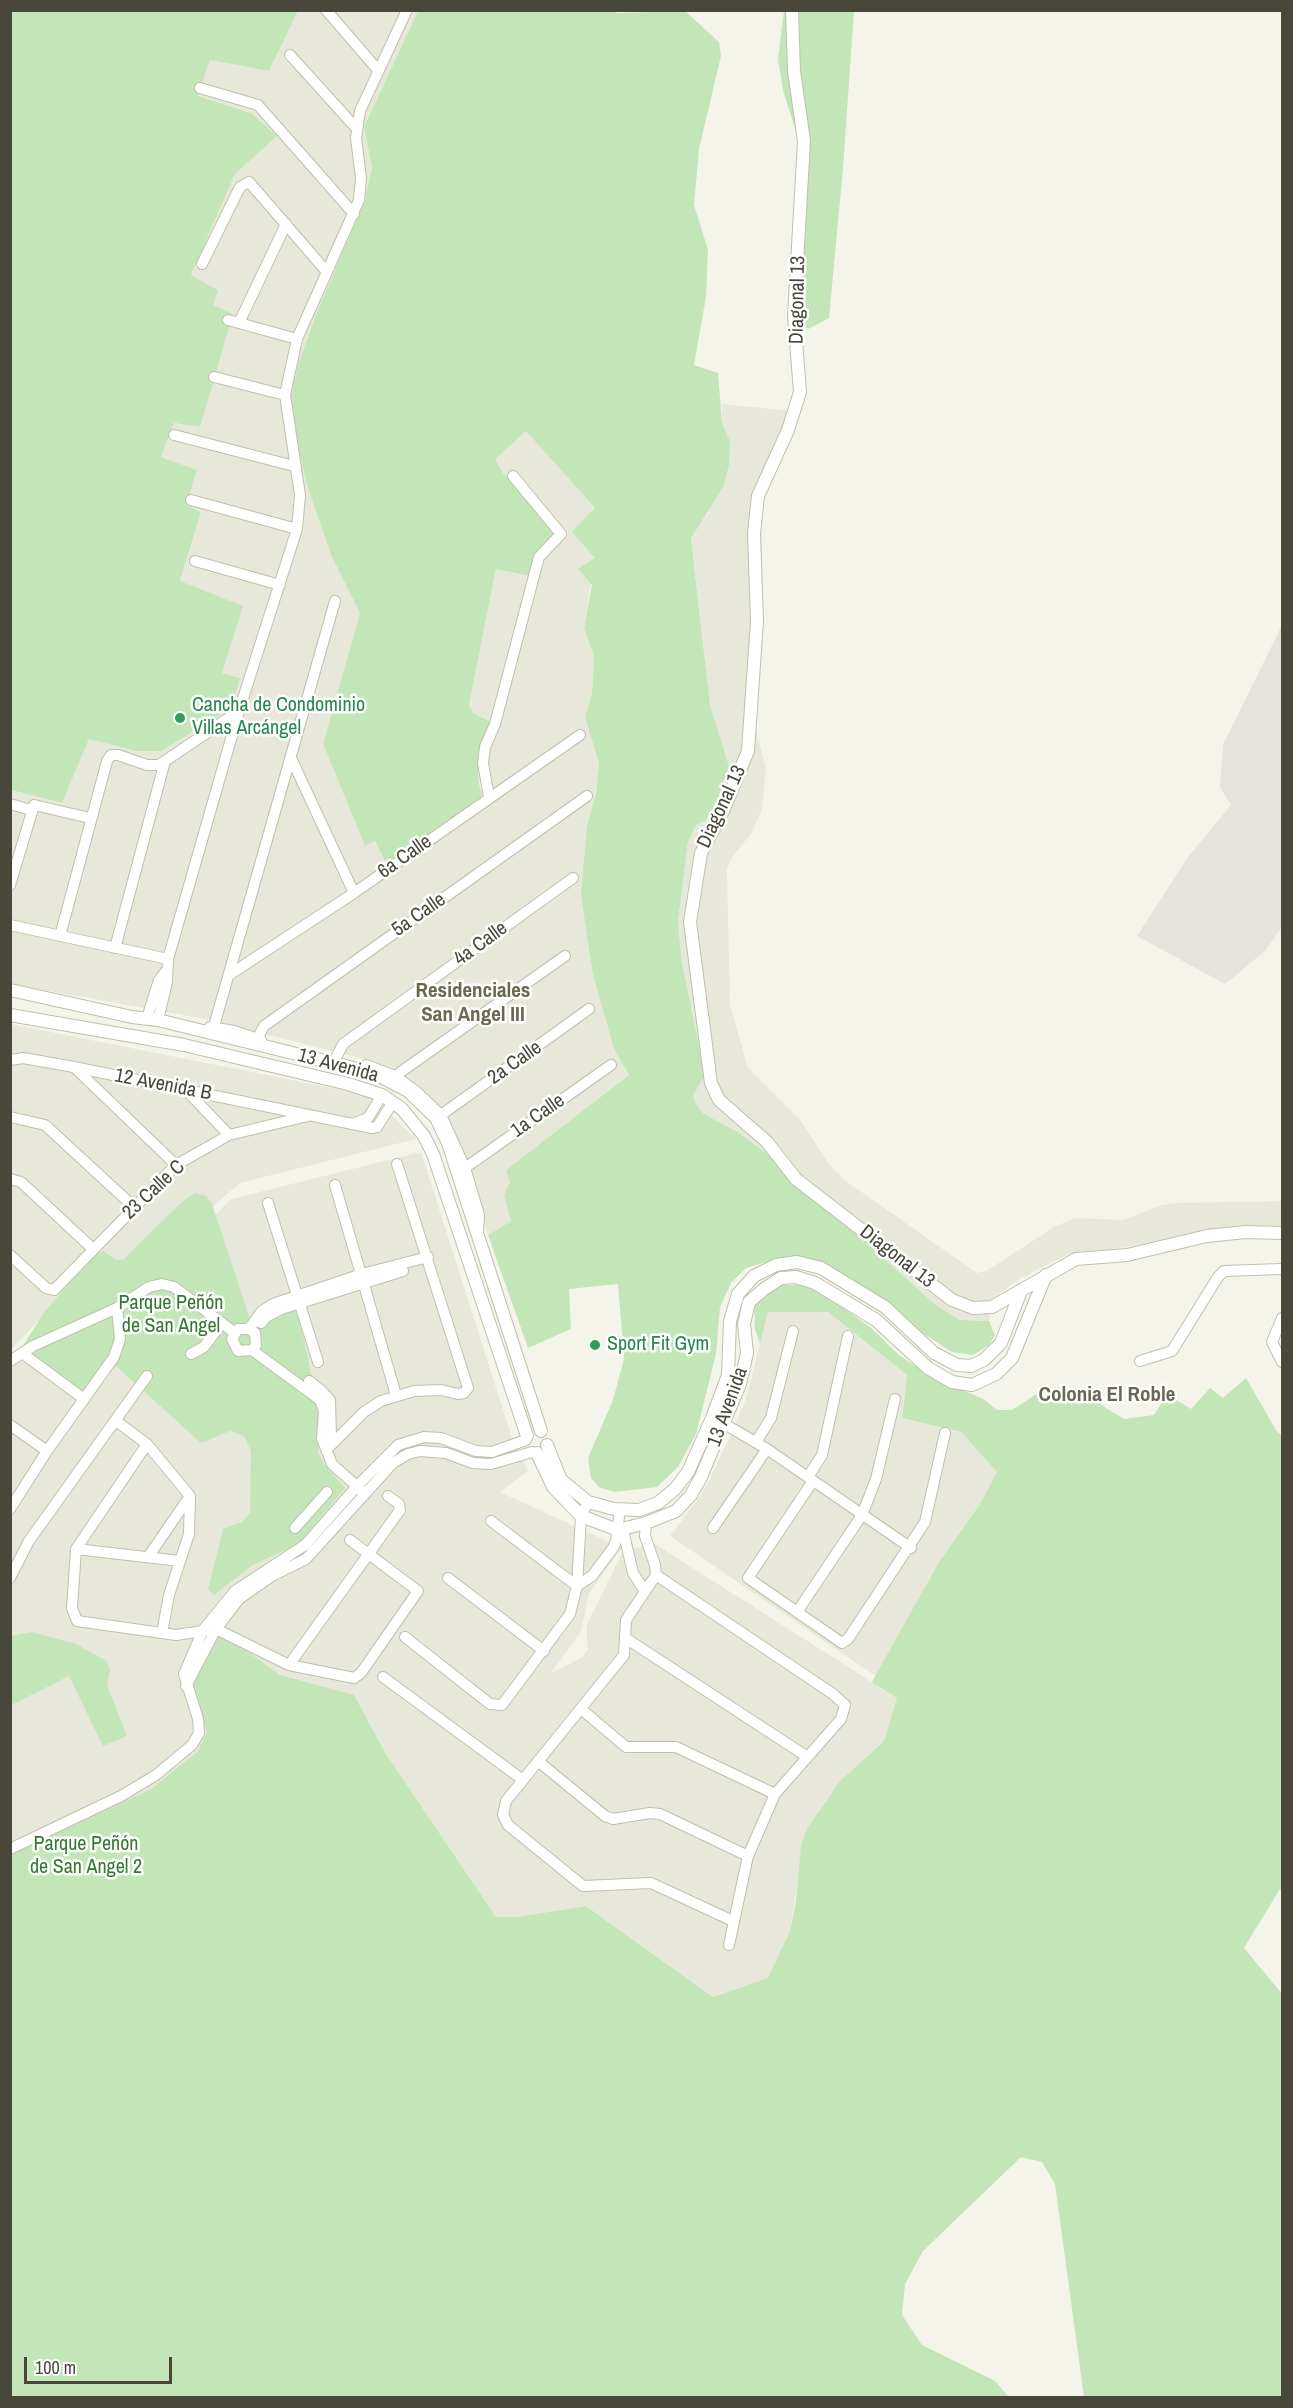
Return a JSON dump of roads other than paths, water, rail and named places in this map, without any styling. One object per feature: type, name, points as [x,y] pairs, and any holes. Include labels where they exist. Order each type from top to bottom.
[{"type":"street","points":[[326,10],[378,70]]},
{"type":"street","name":"Diagonal 13","points":[[792,10],[794,71],[804,141],[802,212],[794,316],[800,392],[788,430],[758,496],[754,533],[757,621],[748,751],[723,811],[700,853],[690,922],[711,1083],[719,1100],[767,1142],[796,1179],[952,1300],[973,1308],[992,1307],[1076,1258],[1127,1255],[1208,1236],[1245,1232],[1282,1233]]},
{"type":"street","points":[[152,1019],[167,982],[167,965],[239,711],[297,529],[300,495],[285,395],[297,339],[354,214],[362,185],[357,129],[363,102],[405,11]]},
{"type":"street","points":[[290,56],[357,129]]},
{"type":"street","points":[[200,88],[258,105],[354,214]]},
{"type":"street","points":[[202,264],[240,187],[249,182],[327,272]]},
{"type":"street","points":[[239,323],[286,224]]},
{"type":"street","points":[[228,320],[297,339]]},
{"type":"street","points":[[214,377],[285,395]]},
{"type":"street","points":[[174,435],[294,466]]},
{"type":"street","points":[[489,797],[483,763],[485,747],[495,724],[539,557],[561,534],[513,476]]},
{"type":"street","points":[[191,500],[297,529]]},
{"type":"street","points":[[195,561],[280,585]]},
{"type":"street","points":[[214,1026],[335,601]]},
{"type":"street","points":[[60,936],[90,818],[107,761],[111,755],[153,766],[165,761],[239,711]]},
{"type":"street","name":"6a Calle","points":[[229,975],[354,893],[580,735]]},
{"type":"street","points":[[291,758],[354,893]]},
{"type":"street","points":[[115,948],[165,761]]},
{"type":"street","name":"5a Calle","points":[[256,1042],[264,1026],[587,796]]},
{"type":"street","points":[[10,804],[31,810]]},
{"type":"street","points":[[10,885],[13,866],[34,805],[90,818]]},
{"type":"street","name":"4a Calle","points":[[336,1058],[343,1044],[573,878]]},
{"type":"street","points":[[10,926],[115,948],[167,965]]},
{"type":"street","points":[[395,1076],[566,956]]},
{"type":"street","name":"13 Avenida","points":[[13,993],[152,1019],[256,1042],[374,1073],[408,1090],[436,1118],[444,1135],[478,1232],[541,1431],[547,1437],[534,1445]]},
{"type":"street","name":"2a Calle","points":[[441,1115],[589,1010]]},
{"type":"street","name":"13 Avenida","points":[[10,1015],[184,1045],[348,1084],[388,1099],[412,1120],[433,1154],[534,1445],[553,1487],[581,1516],[620,1530],[676,1511],[691,1495],[714,1447],[728,1375],[730,1321],[738,1294],[754,1276],[776,1265],[798,1262],[821,1268],[885,1306],[934,1353],[957,1365],[971,1366],[984,1360],[1001,1342],[1021,1291]]},
{"type":"street","points":[[129,1035],[132,1017]]},
{"type":"street","points":[[184,1045],[183,1037],[193,1029],[214,1026],[256,1042],[374,1067],[395,1076],[417,1092],[441,1115],[465,1168],[479,1215],[478,1232]]},
{"type":"street","points":[[251,1061],[256,1042]]},
{"type":"street","name":"12 Avenida B","points":[[13,1059],[74,1067],[355,1123],[368,1118],[388,1099]]},
{"type":"street","name":"1a Calle","points":[[465,1168],[611,1065]]},
{"type":"street","points":[[74,1067],[176,1165]]},
{"type":"street","points":[[184,1089],[230,1135]]},
{"type":"street","name":"23 Calle C","points":[[10,1255],[46,1288],[54,1290],[176,1165],[230,1135],[312,1115]]},
{"type":"street","points":[[10,1117],[45,1125],[134,1207]]},
{"type":"street","points":[[327,1449],[364,1412],[396,1395],[441,1390],[464,1393],[468,1388],[397,1164]]},
{"type":"street","points":[[10,1179],[21,1182],[93,1249]]},
{"type":"street","points":[[335,1185],[396,1395]]},
{"type":"street","points":[[268,1203],[318,1362]]},
{"type":"street","points":[[365,1494],[332,1464],[327,1449],[331,1438],[330,1400],[321,1390],[253,1339],[238,1329],[234,1333],[233,1346],[238,1351],[245,1352],[253,1339],[266,1317],[299,1299],[429,1260]]},
{"type":"street","points":[[1140,1361],[1173,1351],[1218,1277],[1224,1271],[1282,1269]]},
{"type":"street","name":"13 Avenida","points":[[534,1445],[561,1480],[588,1502],[620,1509],[639,1510],[658,1503],[675,1489],[688,1472],[701,1443],[740,1384],[747,1353],[744,1324],[749,1302],[781,1278],[796,1277],[815,1283],[876,1320],[928,1368],[952,1382],[972,1385],[996,1374],[1012,1358],[1046,1275]]},
{"type":"street","points":[[10,1361],[22,1353],[117,1308],[140,1292],[162,1284],[174,1287],[234,1333]]},
{"type":"street","points":[[12,1502],[118,1347],[120,1331],[117,1308]]},
{"type":"street","points":[[1282,1318],[1274,1334],[1273,1344],[1282,1362]]},
{"type":"street","points":[[190,1354],[204,1347],[222,1323]]},
{"type":"street","points":[[756,1442],[771,1418],[793,1331]]},
{"type":"street","points":[[848,1336],[822,1455],[810,1479],[748,1578],[842,1643],[848,1639],[911,1548],[925,1522],[945,1433]]},
{"type":"street","points":[[22,1353],[84,1399]]},
{"type":"street","points":[[10,1578],[29,1540],[147,1376]]},
{"type":"street","points":[[797,1611],[862,1515],[876,1479],[895,1399]]},
{"type":"street","points":[[718,1420],[767,1449],[911,1548]]},
{"type":"street","points":[[116,1421],[147,1444],[190,1496],[189,1534],[167,1602],[162,1633]]},
{"type":"street","points":[[10,1425],[47,1451]]},
{"type":"street","points":[[186,1686],[216,1629],[239,1599],[272,1576],[306,1559],[357,1486],[391,1450],[407,1441],[424,1437],[441,1438],[476,1451],[492,1452],[534,1445]]},
{"type":"street","points":[[701,1443],[714,1447]]},
{"type":"street","points":[[147,1444],[76,1549],[72,1608],[77,1621],[176,1635],[216,1629],[289,1665],[354,1678],[361,1673],[418,1591],[350,1540]]},
{"type":"street","points":[[10,1849],[121,1796],[181,1756],[199,1733],[198,1719],[184,1674],[203,1630],[235,1592],[256,1575],[292,1556],[322,1535],[365,1494],[393,1463],[408,1454],[432,1450],[473,1463],[491,1464],[534,1445]]},
{"type":"street","points":[[713,1528],[767,1449]]},
{"type":"street","points":[[295,1528],[327,1492]]},
{"type":"street","points":[[148,1557],[190,1496]]},
{"type":"street","points":[[289,1665],[401,1507],[388,1496]]},
{"type":"street","points":[[405,1637],[490,1704],[502,1705],[570,1614],[577,1586],[581,1516],[588,1502]]},
{"type":"street","points":[[620,1509],[620,1530],[633,1574],[644,1590]]},
{"type":"street","points":[[305,1516],[322,1535]]},
{"type":"street","points":[[490,1521],[577,1586]]},
{"type":"street","points":[[646,1523],[645,1536],[656,1575],[626,1620],[627,1639],[624,1655],[506,1801],[503,1815],[508,1825],[583,1886],[651,1883],[733,1921]]},
{"type":"street","points":[[577,1586],[592,1576],[599,1567],[616,1541],[620,1530]]},
{"type":"street","points":[[76,1549],[180,1561]]},
{"type":"street","points":[[656,1575],[833,1694],[845,1705],[841,1719],[806,1756],[775,1794],[748,1856],[729,1945]]},
{"type":"street","points":[[448,1578],[544,1651]]},
{"type":"street","points":[[627,1639],[806,1756]]},
{"type":"street","points":[[383,1677],[523,1780]]},
{"type":"street","points":[[581,1709],[626,1747],[676,1747],[775,1794]]},
{"type":"street","points":[[539,1762],[605,1816],[613,1819],[650,1813],[660,1814],[748,1856]]},
{"type":"place","name":"Cancha de Condominio Villas Arcángel","points":[[180,718]]},
{"type":"place","name":"Sport Fit Gym","points":[[595,1345]]},
{"type":"district","name":"Residenciales San Angel III","points":[[473,1003]]},
{"type":"district","name":"Colonia El Roble","points":[[1107,1395]]},
{"type":"park label","name":"Parque Peñón de San Angel","points":[[171,1316]]},
{"type":"park label","name":"Parque Peñón de San Angel 2","points":[[86,1856]]}]
